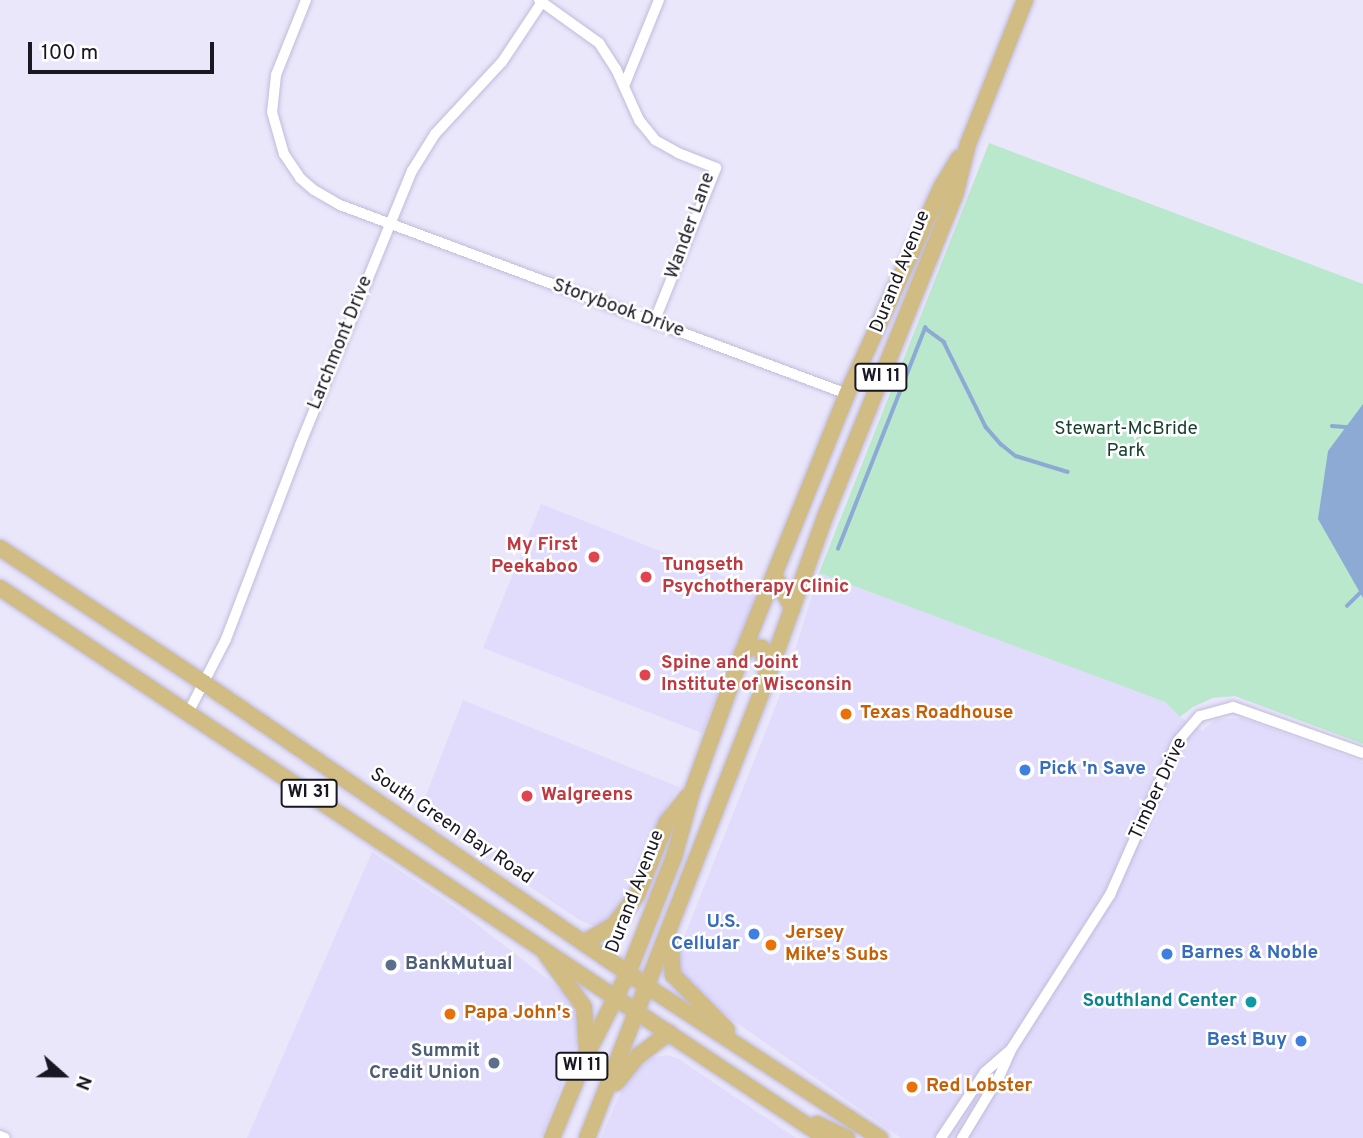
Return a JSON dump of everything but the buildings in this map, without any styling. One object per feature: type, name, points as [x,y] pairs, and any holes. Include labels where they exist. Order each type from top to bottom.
[{"type":"main road","name":"Durand Avenue","points":[[587,1138],[768,678],[825,517],[956,192],[968,145],[1025,0]]},
{"type":"main road","name":"Durand Avenue","points":[[552,1138],[587,1054],[628,973],[674,857],[692,792],[742,654],[847,394],[942,186],[968,145]]},
{"type":"main road","name":"South Green Bay Road","points":[[0,548],[204,683],[648,987],[880,1138]]},
{"type":"main road","points":[[774,575],[792,608]]},
{"type":"main road","name":"WI 31","points":[[0,588],[826,1138]]},
{"type":"main road","points":[[742,654],[751,647],[762,648],[768,678]]},
{"type":"main road","points":[[583,943],[614,926],[637,895],[667,822],[692,792]]},
{"type":"main road","points":[[671,926],[673,975],[754,1056]]},
{"type":"main road","points":[[541,947],[584,1007],[587,1054]]},
{"type":"main road","points":[[602,1102],[638,1056],[669,1033]]},
{"type":"main road","points":[[779,1107],[848,1138]]},
{"type":"street","name":"Storybook Drive","points":[[306,0],[276,75],[272,93],[274,130],[280,147],[289,164],[314,190],[340,205],[847,394]]},
{"type":"street","points":[[624,86],[659,0]]},
{"type":"street","name":"Larchmont Drive","points":[[188,713],[226,639],[300,445],[412,170],[429,143],[502,62],[540,1]]},
{"type":"street","name":"Wander Lane","points":[[540,1],[599,43],[624,86],[639,120],[655,139],[678,153],[716,168],[654,323]]},
{"type":"street","name":"Timber Drive","points":[[962,1138],[1012,1048],[1110,895],[1178,741],[1200,716],[1233,707],[1363,753]]},
{"type":"street","name":"Timber Drive","points":[[941,1138],[985,1072],[1012,1048]]},
{"type":"street","points":[[0,1136],[5,1138]]},
{"type":"shaded area","points":[[541,504],[759,590],[702,733],[483,648]]},
{"type":"shaded area","points":[[819,573],[1165,702],[1180,717],[1202,731],[1216,719],[1242,718],[1363,762],[1363,1138],[901,1138],[700,997],[679,977],[677,955],[784,685]]},
{"type":"shaded area","points":[[463,700],[679,787],[668,804],[633,894],[604,924],[593,926],[581,921],[419,813]]},
{"type":"shaded area","points":[[372,852],[460,911],[568,995],[580,1014],[579,1039],[541,1138],[247,1138]]},
{"type":"shaded area","points":[[667,1055],[679,1059],[796,1138],[601,1138],[627,1078],[651,1058]]},
{"type":"green space","name":"Stewart-McBride Park","points":[[989,143],[1363,284],[1363,744],[1235,696],[1213,698],[1193,707],[1180,717],[1165,702],[819,573]]},
{"type":"water","points":[[1363,404],[1363,598],[1318,519],[1328,451]]},
{"type":"waterway","points":[[838,549],[925,328],[944,342],[986,427],[1001,444],[1016,456],[1068,472]]},
{"type":"waterway","points":[[1332,426],[1348,427]]},
{"type":"waterway","points":[[1347,606],[1363,590]]},
{"type":"place","name":"My First Peekaboo","points":[[594,557]]},
{"type":"place","name":"Tungseth Psychotherapy Clinic","points":[[646,577]]},
{"type":"place","name":"Spine and Joint Institute of Wisconsin","points":[[645,675]]},
{"type":"place","name":"Texas Roadhouse","points":[[846,714]]},
{"type":"place","name":"Pick 'n Save","points":[[1025,770]]},
{"type":"place","name":"Walgreens","points":[[527,796]]},
{"type":"place","name":"U.S. Cellular","points":[[754,934]]},
{"type":"place","name":"Jersey Mike's Subs","points":[[771,945]]},
{"type":"place","name":"Barnes & Noble","points":[[1167,954]]},
{"type":"place","name":"BankMutual","points":[[391,965]]},
{"type":"place","name":"Southland Center","points":[[1251,1002]]},
{"type":"place","name":"Papa John's","points":[[450,1014]]},
{"type":"place","name":"Best Buy","points":[[1301,1041]]},
{"type":"place","name":"Summit Credit Union","points":[[494,1063]]},
{"type":"place","name":"Red Lobster","points":[[912,1087]]}]
